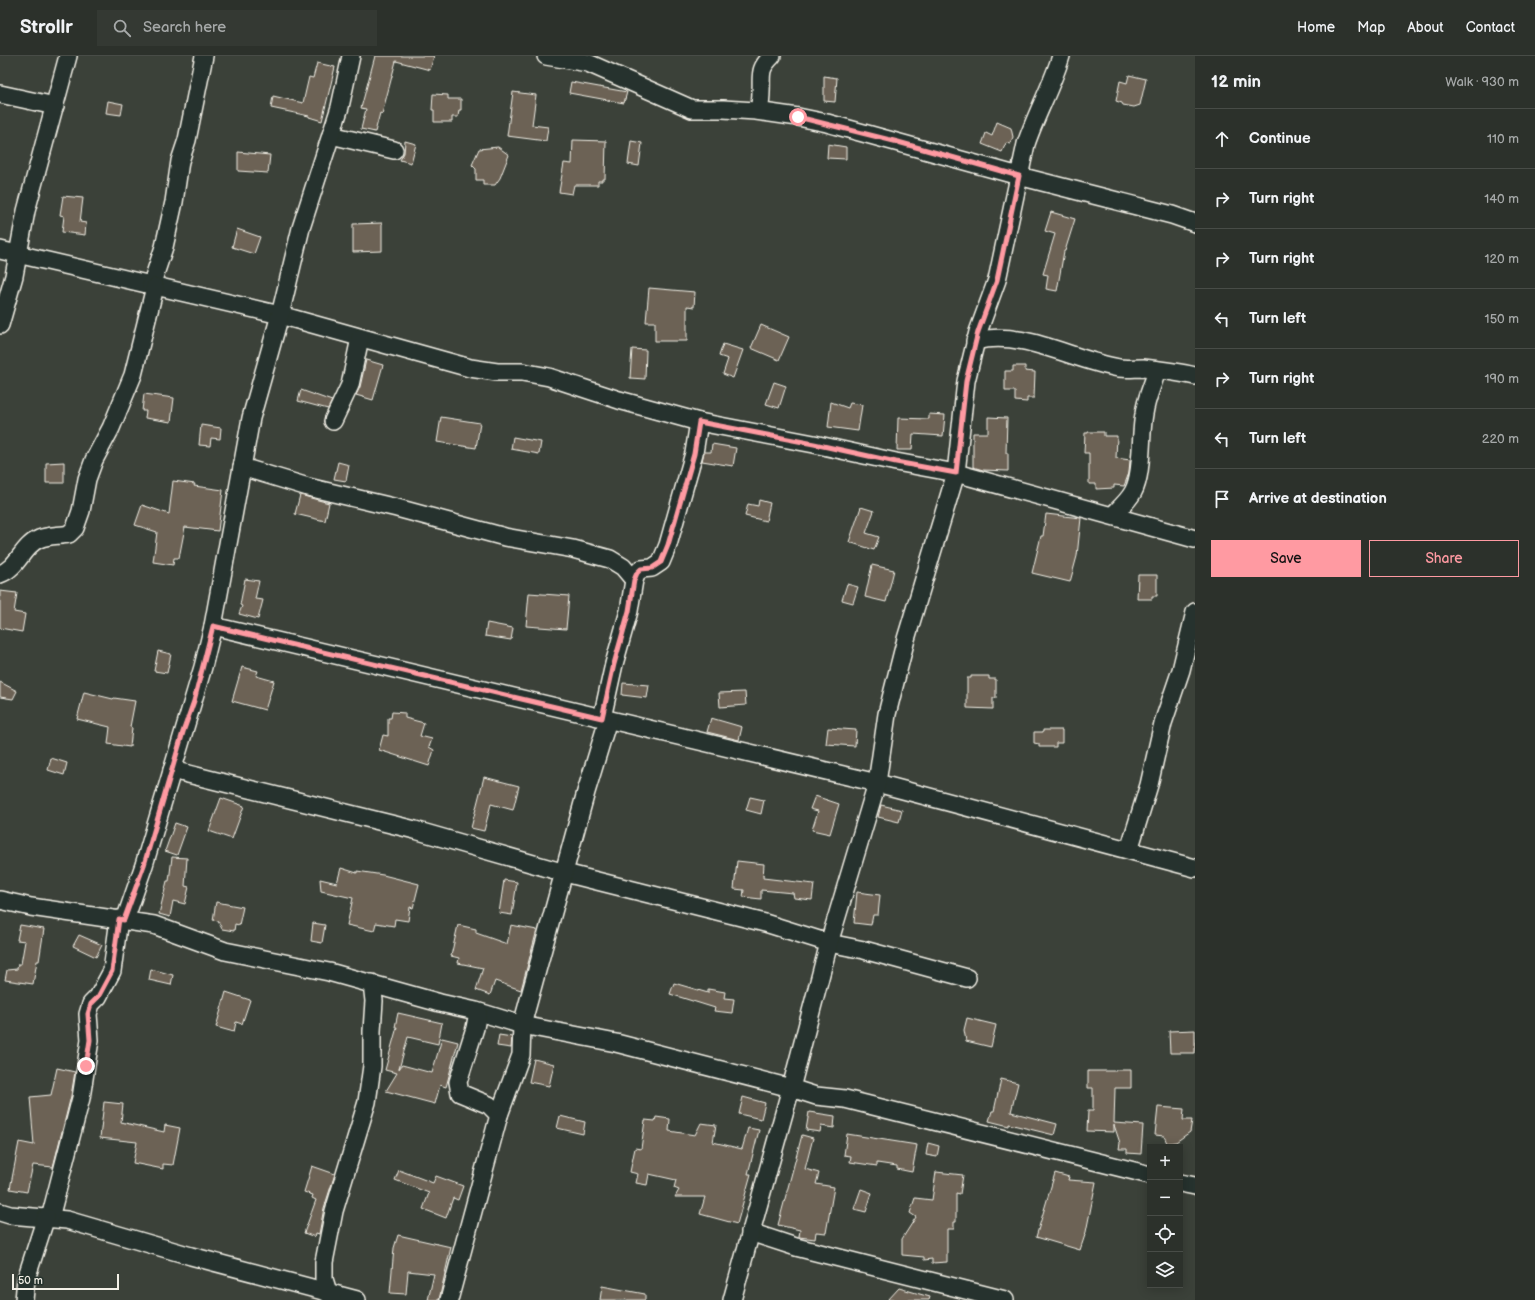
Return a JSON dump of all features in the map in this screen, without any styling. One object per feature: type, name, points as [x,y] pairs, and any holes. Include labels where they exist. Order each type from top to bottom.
[{"type":"street","points":[[0,325],[13,283],[26,211],[68,56]]},
{"type":"street","points":[[0,574],[13,566],[20,555],[38,539],[47,536],[69,534],[75,528],[81,511],[87,479],[94,460],[110,428],[133,374],[153,286],[164,247],[174,202],[180,161],[204,56]]},
{"type":"street","points":[[24,1300],[26,1279],[48,1217],[81,1098],[90,1040],[88,1014],[91,1004],[98,997],[112,971],[122,920],[144,865],[183,732],[194,701],[213,626],[251,418],[280,315],[302,228],[340,107],[351,56]]},
{"type":"street","points":[[546,56],[588,63],[692,110],[722,109],[759,111],[827,123],[1019,176],[1172,215],[1195,223]]},
{"type":"street","points":[[759,111],[762,91],[760,78],[763,67],[772,56]]},
{"type":"street","points":[[732,1300],[791,1088],[829,943],[877,783],[887,714],[906,639],[956,473],[966,381],[976,341],[997,280],[1026,144],[1033,124],[1054,78],[1061,56]]},
{"type":"street","points":[[0,94],[55,106]]},
{"type":"street","points":[[331,135],[394,150]]},
{"type":"street","points":[[0,250],[280,315],[470,368],[497,372],[522,372],[549,377],[619,400],[699,422],[956,473],[1113,515],[1195,539]]},
{"type":"street","points":[[976,341],[990,337],[1018,340],[1047,346],[1081,358],[1119,368],[1181,372],[1195,376]]},
{"type":"street","points":[[333,421],[350,385],[360,338]]},
{"type":"street","points":[[1113,515],[1128,500],[1134,491],[1140,463],[1146,400],[1157,370]]},
{"type":"street","points":[[449,1300],[499,1115],[521,1055],[522,1025],[565,873],[605,719],[614,664],[629,611],[634,580],[637,573],[641,569],[652,568],[661,562],[668,545],[694,454],[699,422]]},
{"type":"street","points":[[242,467],[308,487],[397,508],[505,537],[573,549],[610,559],[623,567],[634,580]]},
{"type":"street","points":[[1129,850],[1149,785],[1163,723],[1181,670],[1195,612]]},
{"type":"street","points":[[213,626],[877,783],[1195,868]]},
{"type":"street","points":[[172,770],[416,830],[565,873],[765,923],[829,943],[864,950],[967,978]]},
{"type":"street","points":[[0,900],[31,907],[154,925],[225,951],[329,972],[522,1025],[616,1043],[791,1088],[816,1096],[845,1099],[1147,1174]]},
{"type":"street","points":[[322,1295],[324,1262],[334,1211],[366,1102],[372,1066],[374,1001],[372,983]]},
{"type":"street","points":[[478,1012],[475,1028],[458,1082],[458,1088],[460,1093],[489,1105],[499,1115]]},
{"type":"street","points":[[1183,1184],[1195,1186]]},
{"type":"street","points":[[0,1212],[10,1215],[48,1217],[81,1224],[322,1295],[357,1300]]},
{"type":"street","points":[[750,1232],[796,1247],[1005,1300]]},
{"type":"building","points":[[375,56],[434,56],[430,70],[396,61],[382,114],[380,113],[375,132],[361,129],[366,109],[361,108]]},
{"type":"building","points":[[317,63],[335,67],[322,121],[309,116],[271,108],[273,96],[303,103],[309,77],[313,78]]},
{"type":"building","points":[[1129,75],[1146,79],[1140,105],[1134,107],[1123,105],[1122,103],[1116,101],[1120,81],[1127,83]]},
{"type":"building","points":[[824,76],[837,78],[835,102],[824,101]]},
{"type":"building","points":[[571,82],[627,92],[624,103],[569,93]]},
{"type":"building","points":[[513,92],[536,95],[532,125],[548,127],[546,141],[507,136]]},
{"type":"building","points":[[433,94],[448,95],[448,99],[461,99],[461,110],[459,110],[458,117],[452,117],[452,122],[434,122],[434,110],[432,110]]},
{"type":"building","points":[[108,101],[123,104],[121,115],[106,113]]},
{"type":"building","points":[[997,122],[1011,128],[1013,137],[1010,144],[1006,143],[1002,152],[982,144],[986,133],[992,136]]},
{"type":"building","points":[[573,140],[606,141],[605,179],[598,181],[598,185],[574,185],[572,194],[559,192],[564,163],[572,164]]},
{"type":"building","points":[[405,141],[416,144],[411,163],[400,160],[404,153]]},
{"type":"building","points":[[631,141],[642,143],[639,166],[628,164]]},
{"type":"building","points":[[828,144],[846,147],[846,159],[827,158]]},
{"type":"building","points":[[498,147],[509,155],[500,178],[495,185],[483,185],[483,180],[476,180],[476,169],[472,165],[479,149]]},
{"type":"building","points":[[238,152],[270,155],[268,173],[238,171]]},
{"type":"building","points":[[63,196],[83,198],[80,222],[86,223],[85,235],[62,232],[64,216],[60,215]]},
{"type":"building","points":[[1051,212],[1075,219],[1064,251],[1057,291],[1046,289],[1048,275],[1043,274],[1055,234],[1045,231]]},
{"type":"building","points":[[382,223],[382,251],[353,252],[353,224]]},
{"type":"building","points":[[237,229],[260,237],[254,254],[232,247]]},
{"type":"building","points":[[649,288],[695,292],[694,307],[687,306],[687,341],[655,341],[655,322],[646,322]]},
{"type":"building","points":[[761,325],[789,337],[779,360],[751,348]]},
{"type":"building","points":[[723,344],[743,350],[733,378],[723,374],[728,359],[719,356]]},
{"type":"building","points":[[632,349],[646,350],[645,379],[630,378]]},
{"type":"building","points":[[366,360],[383,365],[373,400],[356,395],[360,387]]},
{"type":"building","points":[[1013,366],[1025,366],[1025,371],[1035,372],[1034,398],[1027,398],[1027,402],[1015,401],[1015,391],[1005,391],[1005,371],[1013,371]]},
{"type":"building","points":[[774,382],[786,386],[779,408],[766,404]]},
{"type":"building","points":[[301,390],[332,401],[328,409],[298,401]]},
{"type":"building","points":[[144,394],[174,398],[171,422],[145,418],[146,411],[142,411]]},
{"type":"building","points":[[831,402],[848,408],[850,403],[862,405],[858,431],[828,427]]},
{"type":"building","points":[[929,414],[945,415],[943,436],[913,434],[912,450],[897,450],[898,418],[929,419]]},
{"type":"building","points":[[441,417],[480,423],[476,448],[437,442]]},
{"type":"building","points":[[988,417],[1007,418],[1006,453],[1008,453],[1008,471],[983,470],[973,467],[973,433],[988,433]]},
{"type":"building","points":[[201,425],[221,428],[220,439],[211,438],[210,446],[199,445]]},
{"type":"building","points":[[1104,432],[1104,436],[1117,436],[1116,458],[1130,460],[1129,473],[1124,486],[1114,485],[1114,488],[1096,489],[1096,484],[1089,484],[1089,453],[1084,453],[1085,433]]},
{"type":"building","points":[[513,437],[541,442],[539,454],[511,449]]},
{"type":"building","points":[[712,444],[736,448],[733,466],[702,461],[704,452],[711,452]]},
{"type":"building","points":[[64,462],[64,483],[46,483],[46,463]]},
{"type":"building","points":[[338,462],[349,465],[346,481],[334,479]]},
{"type":"building","points":[[173,481],[195,484],[194,486],[223,490],[218,531],[185,527],[179,558],[174,558],[173,565],[153,562],[157,532],[135,525],[142,505],[169,514]]},
{"type":"building","points":[[300,495],[329,503],[325,521],[295,514]]},
{"type":"building","points":[[759,500],[770,503],[766,521],[745,516],[748,504],[758,506]]},
{"type":"building","points":[[861,507],[874,511],[866,533],[879,537],[874,550],[849,542]]},
{"type":"building","points":[[1046,514],[1081,518],[1077,556],[1070,582],[1032,573],[1041,536],[1043,536]]},
{"type":"building","points":[[872,565],[894,570],[886,602],[865,597]]},
{"type":"building","points":[[1138,575],[1157,575],[1157,596],[1152,596],[1152,599],[1137,599]]},
{"type":"building","points":[[245,579],[259,581],[255,599],[263,600],[258,619],[239,614],[242,606],[240,605]]},
{"type":"building","points":[[847,584],[858,587],[853,603],[842,600]]},
{"type":"building","points":[[0,591],[17,593],[14,612],[25,614],[22,632],[0,628]]},
{"type":"building","points":[[529,593],[569,596],[566,629],[526,626]]},
{"type":"building","points":[[487,623],[513,628],[511,640],[485,636]]},
{"type":"building","points":[[158,651],[171,654],[167,673],[154,671]]},
{"type":"building","points":[[242,667],[258,671],[256,676],[274,681],[265,710],[232,701]]},
{"type":"building","points":[[971,676],[989,676],[989,679],[996,679],[996,698],[993,698],[993,709],[967,708],[967,678],[971,678]]},
{"type":"building","points":[[0,682],[17,691],[13,699],[0,697]]},
{"type":"building","points":[[623,683],[649,685],[647,698],[622,695]]},
{"type":"building","points":[[84,692],[113,699],[135,701],[130,727],[132,728],[130,747],[108,744],[110,727],[77,719]]},
{"type":"building","points":[[745,692],[746,705],[720,707],[719,693]]},
{"type":"building","points":[[392,712],[405,713],[405,718],[424,723],[420,736],[432,739],[429,747],[434,750],[429,766],[379,750],[383,735],[388,736],[388,718],[391,718]]},
{"type":"building","points":[[711,718],[742,727],[739,740],[707,732]]},
{"type":"building","points":[[828,728],[856,730],[855,746],[826,744]]},
{"type":"building","points":[[1043,730],[1062,730],[1062,743],[1056,743],[1056,747],[1039,747],[1039,744],[1034,743],[1034,732],[1043,732]]},
{"type":"building","points":[[51,758],[67,763],[64,775],[48,770]]},
{"type":"building","points":[[484,777],[519,786],[513,810],[491,804],[484,831],[471,828]]},
{"type":"building","points":[[815,796],[839,804],[830,834],[812,830],[818,811],[810,809]]},
{"type":"building","points":[[750,797],[764,800],[761,814],[746,810]]},
{"type":"building","points":[[221,798],[244,806],[232,839],[209,831]]},
{"type":"building","points":[[881,805],[902,810],[899,822],[878,817]]},
{"type":"building","points":[[175,823],[187,827],[177,855],[165,851]]},
{"type":"building","points":[[172,857],[187,858],[185,886],[189,887],[185,904],[173,901],[170,917],[159,914],[167,881],[169,881]]},
{"type":"building","points":[[737,861],[764,864],[763,878],[814,884],[812,900],[794,898],[793,893],[761,890],[761,899],[743,897],[744,890],[734,889]]},
{"type":"building","points":[[341,868],[357,873],[357,871],[383,875],[419,884],[413,908],[410,907],[408,921],[395,919],[394,926],[376,923],[374,931],[347,925],[353,898],[321,891],[320,879],[337,883]]},
{"type":"building","points":[[504,880],[517,882],[512,915],[499,913]]},
{"type":"building","points":[[857,892],[880,895],[878,915],[873,915],[871,925],[854,923]]},
{"type":"building","points":[[216,902],[243,907],[239,925],[235,924],[234,931],[222,929],[218,921],[213,920]]},
{"type":"building","points":[[313,923],[325,925],[322,943],[311,941]]},
{"type":"building","points":[[20,925],[44,929],[39,961],[37,961],[33,984],[5,980],[7,970],[17,969],[18,964],[21,964],[25,941],[17,940]]},
{"type":"building","points":[[458,925],[476,929],[476,933],[507,944],[511,925],[537,930],[521,990],[495,981],[490,995],[476,990],[483,968],[458,963],[459,958],[451,956]]},
{"type":"building","points":[[79,935],[102,945],[96,957],[73,946]]},
{"type":"building","points":[[151,969],[173,975],[171,985],[149,980]]},
{"type":"building","points":[[674,983],[708,993],[708,989],[725,992],[724,998],[734,999],[732,1013],[714,1011],[715,1008],[670,994]]},
{"type":"building","points":[[226,992],[250,1000],[242,1024],[236,1022],[234,1032],[216,1027]]},
{"type":"building","points":[[398,1013],[442,1023],[438,1044],[408,1037],[399,1069],[402,1065],[432,1073],[442,1038],[458,1042],[446,1087],[440,1085],[435,1104],[386,1091],[397,1073],[385,1070],[397,1027],[395,1027]]},
{"type":"building","points":[[967,1018],[996,1025],[991,1047],[966,1041],[964,1030]]},
{"type":"building","points":[[1195,1030],[1195,1053],[1170,1053],[1169,1031]]},
{"type":"building","points":[[499,1035],[512,1037],[511,1048],[497,1046]]},
{"type":"building","points":[[534,1059],[554,1064],[549,1086],[529,1082]]},
{"type":"building","points":[[57,1068],[75,1072],[71,1096],[53,1167],[33,1165],[27,1192],[10,1189],[19,1142],[34,1145],[30,1097],[51,1095]]},
{"type":"building","points":[[1131,1070],[1131,1088],[1115,1088],[1114,1123],[1143,1125],[1141,1154],[1127,1153],[1127,1149],[1119,1149],[1120,1143],[1114,1125],[1114,1132],[1087,1131],[1088,1111],[1093,1111],[1093,1088],[1088,1088],[1088,1071]]},
{"type":"building","points":[[1001,1079],[1018,1083],[1011,1112],[1057,1124],[1054,1135],[1009,1124],[1009,1126],[989,1121],[992,1111],[994,1111]]},
{"type":"building","points":[[743,1097],[765,1103],[761,1119],[739,1114]]},
{"type":"building","points":[[104,1102],[123,1104],[121,1122],[164,1132],[165,1125],[180,1128],[173,1165],[163,1164],[163,1169],[133,1163],[137,1142],[100,1138]]},
{"type":"building","points":[[1158,1107],[1184,1109],[1183,1120],[1192,1120],[1190,1132],[1176,1142],[1167,1143],[1164,1136],[1155,1135]]},
{"type":"building","points":[[809,1112],[835,1116],[834,1128],[821,1126],[820,1132],[806,1130]]},
{"type":"building","points":[[560,1116],[585,1122],[583,1134],[557,1128]]},
{"type":"building","points":[[656,1117],[670,1119],[669,1131],[695,1135],[701,1123],[716,1125],[713,1142],[742,1149],[748,1128],[759,1130],[748,1174],[751,1174],[737,1224],[700,1214],[705,1197],[675,1197],[679,1190],[674,1188],[676,1180],[649,1174],[647,1185],[636,1183],[638,1174],[630,1172],[635,1148],[641,1149],[645,1120],[655,1121]]},
{"type":"building","points":[[847,1134],[917,1145],[912,1172],[897,1169],[897,1166],[877,1163],[877,1166],[850,1162],[851,1156],[844,1155]]},
{"type":"building","points":[[802,1135],[813,1138],[805,1169],[819,1173],[816,1184],[834,1187],[826,1233],[816,1232],[815,1239],[799,1237],[800,1230],[778,1225]]},
{"type":"building","points":[[928,1143],[939,1146],[937,1157],[926,1155]]},
{"type":"building","points":[[312,1166],[335,1174],[324,1208],[319,1234],[316,1233],[315,1237],[304,1233],[316,1200],[312,1198],[313,1195],[304,1192]]},
{"type":"building","points":[[399,1170],[433,1183],[436,1176],[463,1186],[458,1200],[453,1198],[446,1218],[423,1209],[429,1193],[395,1180]]},
{"type":"building","points":[[936,1172],[963,1175],[960,1194],[956,1193],[956,1222],[954,1222],[954,1229],[947,1229],[947,1262],[932,1263],[932,1259],[924,1260],[924,1257],[902,1255],[902,1239],[916,1217],[910,1213],[915,1198],[932,1200]]},
{"type":"building","points":[[1055,1173],[1069,1177],[1068,1180],[1096,1182],[1086,1232],[1080,1250],[1036,1237]]},
{"type":"building","points":[[861,1189],[872,1193],[866,1212],[854,1209]]},
{"type":"building","points":[[398,1235],[451,1247],[439,1300],[428,1300],[434,1274],[408,1271],[406,1294],[390,1293],[394,1248]]},
{"type":"building","points":[[602,1286],[645,1294],[645,1300],[600,1300]]},
{"type":"building","points":[[899,1288],[930,1297],[929,1300],[888,1300]]},
{"type":"route","points":[[86,1066],[90,1040],[90,1021],[88,1014],[91,1004],[98,997],[112,971],[119,919],[124,920],[144,865],[183,732],[194,701],[213,626],[602,718],[614,664],[629,611],[634,580],[637,573],[641,569],[652,568],[661,562],[668,545],[697,443],[699,422],[956,473],[966,381],[978,332],[997,280],[1019,176],[827,123],[798,117]]}]
